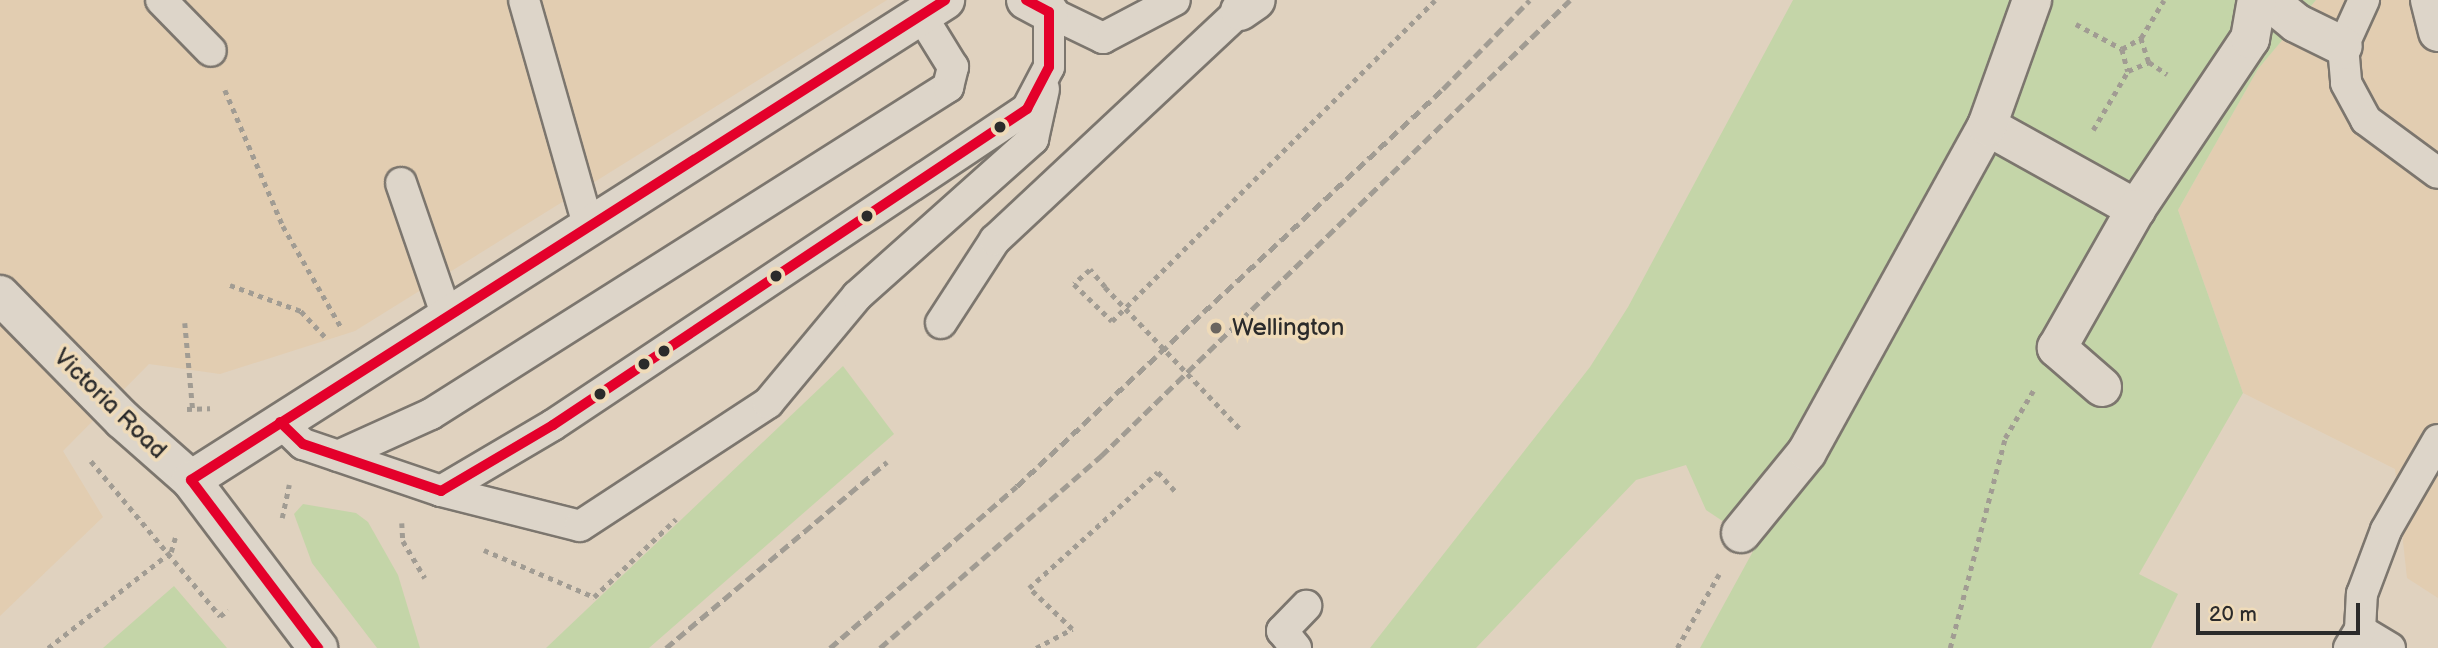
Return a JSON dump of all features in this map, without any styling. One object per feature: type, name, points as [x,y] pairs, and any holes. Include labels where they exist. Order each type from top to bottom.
[{"type":"street","points":[[1741,533],[1807,452],[1987,126],[2032,0]]},
{"type":"street","points":[[2102,387],[2057,348],[2136,209],[2250,39],[2257,0]]},
{"type":"street","points":[[2268,0],[2296,23],[2343,46]]},
{"type":"street","points":[[2430,0],[2438,32]]},
{"type":"street","points":[[191,480],[446,314],[933,7]]},
{"type":"street","points":[[1987,126],[2136,209]]},
{"type":"street","name":"Victoria Road","points":[[0,295],[123,420],[191,480],[318,648]]},
{"type":"lane","points":[[161,0],[211,51]]},
{"type":"lane","points":[[524,0],[588,224]]},
{"type":"lane","points":[[1037,6],[1103,38],[1175,0]]},
{"type":"lane","points":[[2364,0],[2343,46],[2346,83],[2366,120],[2438,173]]},
{"type":"lane","points":[[941,323],[995,240],[1248,5]]},
{"type":"lane","points":[[280,422],[303,444],[441,491],[580,526],[768,402],[857,296],[1032,139],[1049,67],[1037,6]]},
{"type":"lane","points":[[338,456],[431,414],[948,87],[953,67],[933,7]]},
{"type":"lane","points":[[441,491],[553,425],[1027,109],[1049,67]]},
{"type":"lane","points":[[401,183],[446,314]]},
{"type":"lane","points":[[2390,648],[2354,639],[2362,594],[2386,530],[2438,440]]},
{"type":"lane","points":[[1289,639],[1306,606]]},
{"type":"path","points":[[1241,430],[1105,287],[1090,270],[1074,284],[1112,321],[1435,0]]},
{"type":"path","points":[[2122,48],[2141,38],[2164,0]]},
{"type":"path","points":[[2066,18],[2122,48],[2128,71],[2149,62]]},
{"type":"path","points":[[2141,38],[2149,62],[2209,102]]},
{"type":"path","points":[[211,51],[231,108],[283,226],[348,340]]},
{"type":"path","points":[[230,285],[301,311],[327,339]]},
{"type":"path","points":[[185,323],[193,411]]},
{"type":"path","points":[[1950,648],[2005,438],[2057,348]]},
{"type":"path","points":[[1036,648],[1073,629],[1029,588],[1158,472],[1177,493]]},
{"type":"path","points":[[48,648],[171,552],[191,480]]},
{"type":"path","points":[[402,515],[403,541],[425,578]]},
{"type":"path","points":[[1677,648],[1741,533]]},
{"type":"shaded area","points":[[0,0],[887,0],[355,331],[220,374],[149,364],[63,451],[103,517],[0,616]]},
{"type":"shaded area","points":[[2316,0],[2438,0],[2438,598],[2407,578],[2395,469],[2243,393],[2178,210],[2258,69]]},
{"type":"green space","points":[[1793,0],[2316,0],[2258,69],[2178,210],[2243,393],[2139,574],[2178,594],[2151,648],[1700,648],[1757,544],[1706,510],[1686,465],[1636,480],[1476,648],[1370,648],[1590,367],[1628,307]]},
{"type":"green space","points":[[843,366],[894,434],[649,648],[546,648]]},
{"type":"green space","points":[[303,504],[356,513],[368,522],[398,575],[420,648],[377,648],[312,563],[294,514]]},
{"type":"green space","points":[[174,586],[227,648],[103,648]]},
{"type":"railway","points":[[830,648],[1017,486],[1443,89],[1530,0]]},
{"type":"railway","points":[[880,648],[1101,456],[1570,0]]},
{"type":"railway","points":[[666,648],[887,462]]},
{"type":"transit line","points":[[191,480],[945,0]]},
{"type":"transit line","points":[[280,422],[303,444],[441,491],[553,425],[1027,109],[1049,67],[1049,12],[1026,0]]},
{"type":"transit line","points":[[191,480],[318,648]]},
{"type":"place","name":"Wellington","points":[[1216,328]]}]
